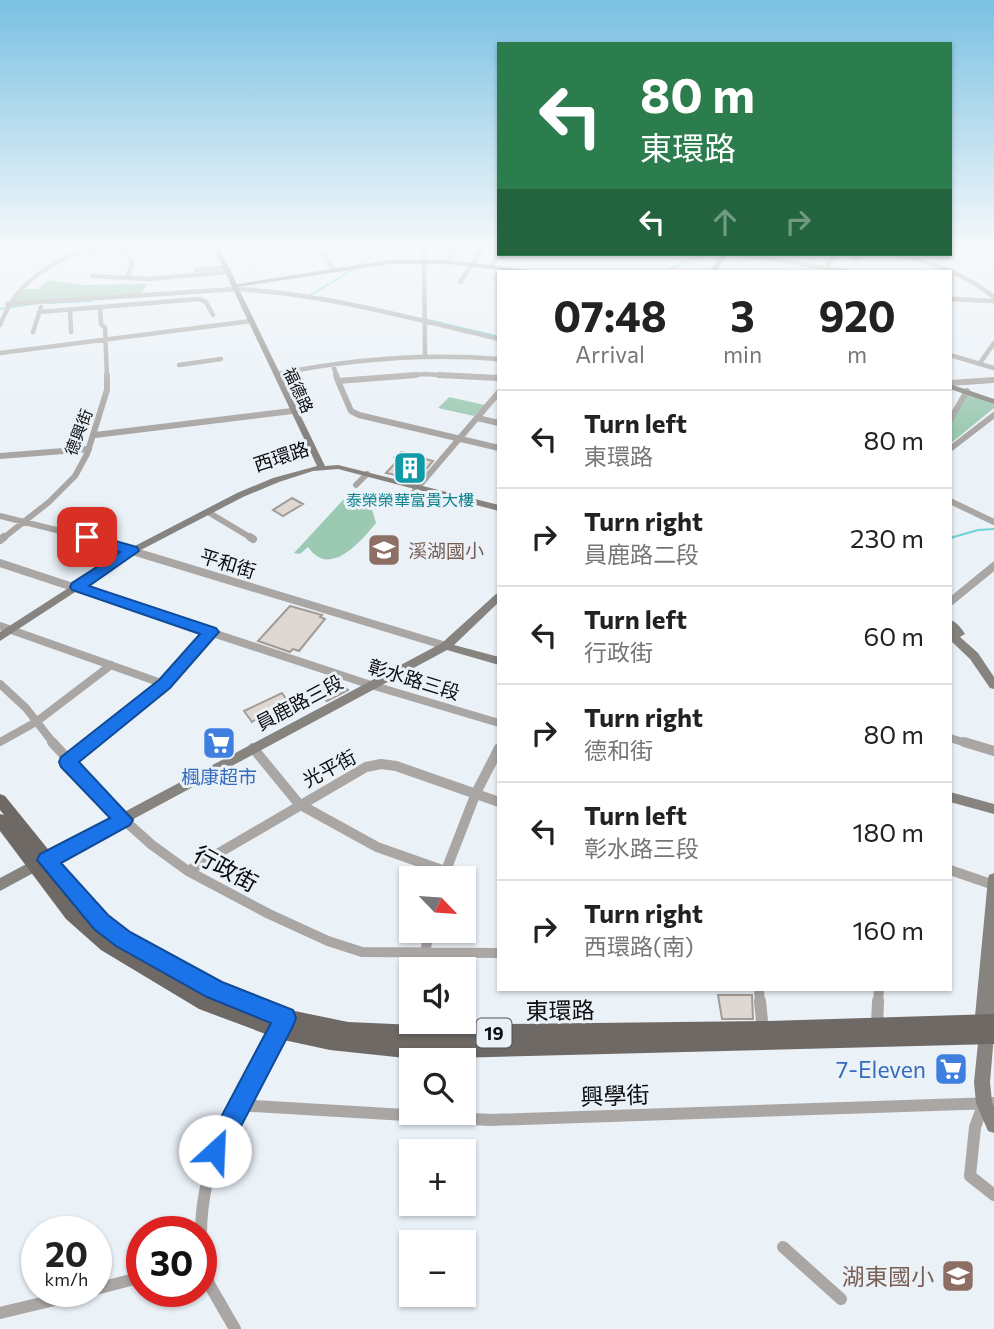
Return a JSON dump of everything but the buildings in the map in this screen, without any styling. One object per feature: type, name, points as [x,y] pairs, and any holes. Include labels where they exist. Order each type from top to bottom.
[{"type":"main road","name":"東環路","points":[[0,800],[72,914],[107,945],[205,1003],[282,1024],[330,1041],[415,1036],[764,1036],[988,1028]]},
{"type":"main road","name":"東環路","points":[[0,820],[41,864]]},
{"type":"street","points":[[33,332],[40,309]]},
{"type":"street","points":[[39,312],[70,309]]},
{"type":"street","points":[[70,309],[71,332]]},
{"type":"street","name":"德興街","points":[[0,540],[75,476],[89,449],[107,390],[105,340],[100,309]]},
{"type":"street","points":[[209,309],[212,315]]},
{"type":"street","name":"福德路","points":[[247,309],[280,373]]},
{"type":"street","name":"福德路","points":[[249,309],[296,411],[325,465]]},
{"type":"street","points":[[364,309],[497,339]]},
{"type":"street","points":[[424,309],[425,355]]},
{"type":"street","points":[[0,353],[251,321]]},
{"type":"street","points":[[980,363],[994,343]]},
{"type":"street","points":[[280,373],[371,359],[425,355],[497,359]]},
{"type":"street","points":[[952,356],[994,368]]},
{"type":"street","points":[[179,365],[220,359]]},
{"type":"street","points":[[333,365],[355,414],[497,448]]},
{"type":"street","points":[[338,381],[425,374],[497,378]]},
{"type":"street","points":[[952,384],[994,380]]},
{"type":"street","points":[[952,385],[994,402]]},
{"type":"street","points":[[952,417],[967,391]]},
{"type":"street","points":[[407,500],[497,394]]},
{"type":"street","points":[[95,435],[296,411]]},
{"type":"street","points":[[952,447],[994,415]]},
{"type":"street","points":[[477,418],[497,423]]},
{"type":"street","points":[[0,456],[89,449]]},
{"type":"street","name":"西環路","points":[[129,550],[276,480],[325,465],[419,485]]},
{"type":"street","name":"西環路","points":[[129,550],[237,492],[275,476],[325,465],[347,465],[497,505]]},
{"type":"street","points":[[356,485],[367,474]]},
{"type":"street","points":[[952,502],[994,522]]},
{"type":"street","points":[[208,512],[253,539]]},
{"type":"street","name":"平和街","points":[[0,516],[129,550],[446,646]]},
{"type":"street","points":[[3,631],[129,550]]},
{"type":"street","name":"彰水路三段","points":[[0,563],[371,685],[497,722]]},
{"type":"street","points":[[952,600],[994,566]]},
{"type":"street","name":"員鹿路三段","points":[[0,884],[446,646],[497,600]]},
{"type":"street","points":[[953,630],[974,646],[994,672]]},
{"type":"street","points":[[953,630],[994,685]]},
{"type":"street","points":[[3,631],[164,684]]},
{"type":"street","points":[[68,762],[164,684],[211,632]]},
{"type":"street","points":[[446,646],[497,660]]},
{"type":"street","points":[[0,742],[36,722],[111,665]]},
{"type":"street","name":"行政街","points":[[0,684],[36,722],[68,762],[124,820],[152,845],[188,871],[268,914],[328,941],[362,952],[497,953]]},
{"type":"street","points":[[952,739],[994,751]]},
{"type":"street","points":[[253,748],[299,804],[377,847],[422,866]]},
{"type":"street","points":[[448,866],[476,793],[497,752]]},
{"type":"street","name":"光平街","points":[[188,871],[366,766],[396,766],[497,801]]},
{"type":"street","points":[[952,798],[994,809]]},
{"type":"street","points":[[952,871],[994,885]]},
{"type":"street","points":[[988,1028],[994,879]]},
{"type":"street","points":[[424,957],[426,943]]},
{"type":"street","points":[[994,959],[982,1082],[994,1125]]},
{"type":"street","points":[[759,991],[764,1036]]},
{"type":"street","points":[[879,991],[879,1033]]},
{"type":"street","points":[[199,1216],[208,1168],[237,1105],[282,1024]]},
{"type":"street","points":[[989,1103],[975,1128],[970,1175],[994,1195]]},
{"type":"street","name":"興學街","points":[[237,1105],[490,1120],[989,1103]]},
{"type":"street","points":[[783,1247],[841,1299]]},
{"type":"street","points":[[217,1298],[235,1329]]},
{"type":"street","points":[[0,1313],[25,1307]]},
{"type":"green space","points":[[967,394],[994,404],[994,408],[952,442],[952,420]]},
{"type":"green space","points":[[449,397],[485,405],[474,416],[438,408]]},
{"type":"green space","points":[[344,499],[350,501],[346,507],[356,506],[372,510],[376,523],[362,539],[345,554],[335,558],[317,556],[308,547],[300,554],[294,553]]},
{"type":"waterway","points":[[424,319],[496,336]]},
{"type":"waterway","points":[[952,537],[978,530],[994,529]]},
{"type":"place","name":"泰榮榮華富貴大樓","points":[[410,468]]},
{"type":"place","name":"溪湖國小","points":[[384,550]]},
{"type":"place","name":"楓康超市","points":[[219,743]]},
{"type":"place","name":"7-Eleven","points":[[951,1069]]},
{"type":"place","name":"湖東國小","points":[[958,1276]]},
{"type":"route","points":[[87,537],[132,551],[77,587],[211,632],[164,684],[68,762],[124,820],[47,860],[101,922],[123,939],[215,989],[285,1018],[215,1151]]}]
